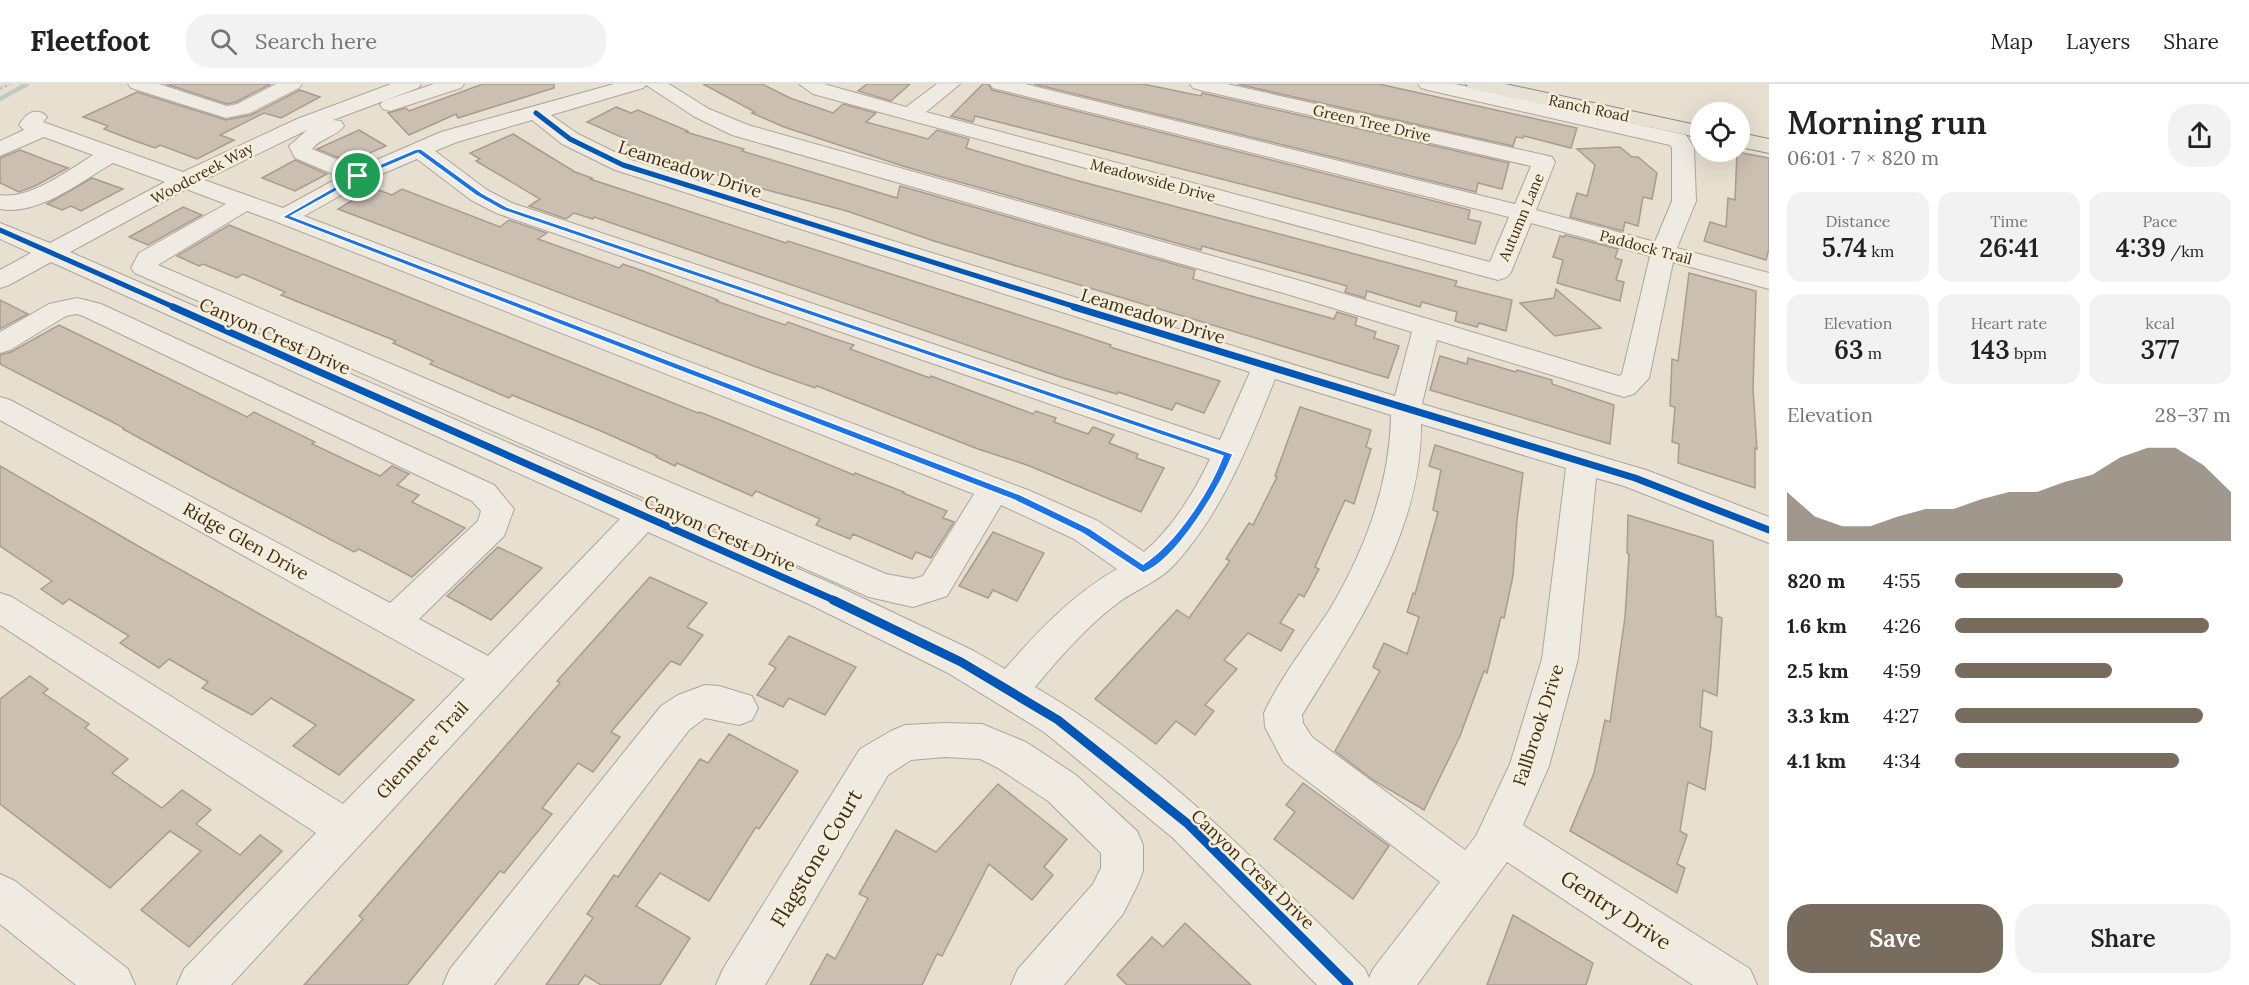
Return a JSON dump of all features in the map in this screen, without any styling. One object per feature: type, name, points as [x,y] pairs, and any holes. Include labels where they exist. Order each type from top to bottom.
[{"type":"main road","name":"Ranch Road","points":[[1476,84],[1690,130]]},
{"type":"main road","name":"Ranch Road","points":[[1530,84],[1558,87],[1690,117]]},
{"type":"main road","points":[[1750,130],[1769,134]]},
{"type":"main road","points":[[1750,142],[1769,146]]},
{"type":"street","points":[[138,84],[226,112],[243,109],[292,84]]},
{"type":"street","points":[[348,84],[371,97]]},
{"type":"street","name":"Woodcreek Way","points":[[0,280],[247,148],[371,97],[411,84]]},
{"type":"street","points":[[358,176],[303,153],[300,146],[320,131],[453,84]]},
{"type":"street","points":[[285,217],[358,176],[448,137],[636,84]]},
{"type":"street","points":[[656,84],[702,113],[740,130],[1299,289],[1624,387],[1635,378],[1663,252],[1684,201],[1683,148],[1678,140],[1428,84]]},
{"type":"street","name":"Meadowside Drive","points":[[809,84],[820,90],[1498,272]]},
{"type":"street","points":[[910,114],[950,84]]},
{"type":"street","name":"Paddock Trail","points":[[1000,84],[1522,213],[1769,281]]},
{"type":"street","name":"Green Tree Drive","points":[[1200,84],[1544,162]]},
{"type":"street","name":"Leameadow Drive","points":[[536,112],[570,139],[623,165],[1266,367],[1635,478],[1769,530]]},
{"type":"street","points":[[0,149],[39,123],[110,155],[246,202],[994,489],[1086,530],[1143,569]]},
{"type":"street","points":[[419,150],[479,195],[504,208],[1228,454]]},
{"type":"street","points":[[0,202],[6,206],[25,202],[110,155]]},
{"type":"street","name":"Autumn Lane","points":[[1498,272],[1544,162]]},
{"type":"street","points":[[246,202],[148,258],[144,268],[881,587],[913,593],[935,586],[994,489]]},
{"type":"street","name":"Canyon Crest Drive","points":[[0,230],[824,596],[961,662],[1058,720],[1188,824],[1349,985]]},
{"type":"street","points":[[0,344],[58,310],[77,306],[92,310],[483,493],[498,509],[492,527],[394,621]]},
{"type":"street","points":[[1426,329],[1406,408],[1406,437],[1402,470],[1387,525],[1368,572],[1342,620],[1283,713],[1284,727],[1298,750],[1470,879]]},
{"type":"street","points":[[1009,691],[1062,629],[1106,592],[1161,557],[1192,518],[1220,474],[1266,367]]},
{"type":"street","name":"Ridge Glen Drive","points":[[0,407],[492,676]]},
{"type":"street","name":"Fallbrook Drive","points":[[1389,985],[1491,850],[1529,766],[1560,659],[1582,463]]},
{"type":"street","name":"Glenmere Trail","points":[[200,985],[644,516]]},
{"type":"street","points":[[0,608],[347,830]]},
{"type":"street","points":[[466,985],[675,718],[697,702],[718,701],[739,708]]},
{"type":"street","name":"Flagstone Court","points":[[739,985],[874,762],[905,744],[945,740],[982,742],[1012,755],[1062,789],[1122,844],[1122,872],[1108,899],[1034,985]]},
{"type":"street","name":"Gentry Drive","points":[[1499,833],[1734,985]]},
{"type":"street","points":[[0,896],[112,985]]},
{"type":"path","points":[[0,89],[10,84]]},
{"type":"building","points":[[166,84],[271,84],[236,102],[227,104]]},
{"type":"building","points":[[483,84],[554,84],[554,88],[458,118],[456,114],[409,135],[388,113],[406,108],[409,111]]},
{"type":"building","points":[[703,84],[762,84],[790,98],[833,113],[843,104],[876,113],[866,122],[928,139],[937,130],[969,139],[966,148],[1075,180],[1457,281],[1455,286],[1512,300],[1506,331],[1479,323],[1477,327],[1455,321],[1457,312],[1422,302],[1420,307],[1367,291],[1365,298],[1345,292],[1347,286],[1202,246],[1201,250],[906,167],[784,127],[752,113],[755,112]]},
{"type":"building","points":[[867,84],[910,84],[891,101],[858,91]]},
{"type":"building","points":[[983,84],[988,84],[992,90],[1470,210],[1468,219],[1481,222],[1475,244],[975,116],[973,122],[951,116]]},
{"type":"building","points":[[1034,84],[1143,84],[1201,96],[1202,93],[1509,163],[1502,189],[1478,183],[1476,192]]},
{"type":"building","points":[[1237,84],[1379,84],[1577,128],[1571,148],[1524,136],[1523,138],[1516,137],[1513,146]]},
{"type":"building","points":[[300,90],[320,97],[281,118],[264,113],[220,135],[234,140],[197,159],[160,145],[155,148],[127,138],[104,129],[108,126],[83,117],[137,92],[226,120],[251,115]]},
{"type":"building","points":[[616,107],[631,113],[638,110],[688,131],[686,132],[897,198],[900,186],[1195,270],[1193,279],[1251,296],[1334,319],[1337,312],[1357,318],[1355,325],[1376,332],[1374,338],[1399,346],[1388,378],[934,241],[847,211],[767,190],[650,154],[621,142],[626,139],[587,122]]},
{"type":"building","points":[[359,130],[386,146],[349,162],[317,149]]},
{"type":"building","points":[[513,134],[575,172],[592,178],[590,179],[1220,381],[1204,413],[1176,403],[1172,410],[1118,392],[1117,394],[1063,378],[594,217],[593,219],[574,213],[566,219],[529,206],[540,199],[476,161],[480,159],[470,153]]},
{"type":"building","points":[[1620,147],[1632,157],[1638,157],[1657,173],[1652,199],[1643,197],[1638,226],[1625,222],[1623,231],[1570,217],[1577,193],[1587,196],[1595,165],[1577,149]]},
{"type":"building","points":[[20,150],[68,168],[19,192],[0,183],[0,158]]},
{"type":"building","points":[[1750,154],[1769,158],[1769,249],[1766,260],[1704,241],[1710,222],[1726,227],[1728,198],[1735,200],[1737,162],[1750,162]]},
{"type":"building","points":[[295,160],[327,174],[295,191],[262,178]]},
{"type":"building","points":[[92,178],[123,189],[81,211],[71,206],[62,210],[47,204]]},
{"type":"building","points":[[373,188],[392,195],[402,189],[500,227],[509,220],[547,233],[538,239],[619,268],[623,264],[718,300],[716,301],[785,325],[788,322],[854,345],[850,349],[1033,414],[1036,411],[1056,418],[1054,422],[1088,434],[1093,427],[1114,435],[1109,443],[1138,454],[1136,458],[1164,468],[1141,512],[1027,465],[978,449],[817,386],[815,388],[767,371],[338,209]]},
{"type":"building","points":[[183,207],[202,215],[148,245],[129,237]]},
{"type":"building","points":[[229,225],[854,475],[855,473],[904,492],[947,511],[943,518],[954,522],[931,558],[916,552],[912,559],[853,534],[850,539],[816,525],[820,519],[756,491],[752,496],[677,463],[675,466],[601,431],[512,395],[509,398],[430,364],[433,361],[393,343],[396,341],[281,295],[285,292],[243,274],[237,278],[203,264],[199,266],[177,256]]},
{"type":"building","points":[[1565,235],[1618,249],[1615,258],[1622,260],[1616,280],[1624,282],[1620,301],[1557,283],[1563,260],[1553,257],[1560,236]]},
{"type":"building","points":[[1689,273],[1756,291],[1753,389],[1757,449],[1755,448],[1755,488],[1678,463],[1679,444],[1672,442],[1675,407],[1670,406],[1672,359],[1678,361]]},
{"type":"building","points":[[1556,289],[1601,328],[1555,336],[1520,303],[1554,298]]},
{"type":"building","points":[[0,300],[28,314],[0,329]]},
{"type":"building","points":[[59,325],[247,417],[254,412],[315,442],[312,444],[380,476],[392,466],[409,474],[397,485],[419,495],[412,502],[465,528],[412,577],[359,549],[354,552],[0,364],[0,355],[11,352]]},
{"type":"building","points":[[1440,356],[1467,364],[1468,358],[1516,372],[1517,370],[1552,380],[1552,384],[1614,405],[1610,444],[1430,390]]},
{"type":"building","points":[[1300,407],[1371,430],[1366,447],[1371,449],[1354,504],[1345,500],[1315,567],[1319,569],[1304,597],[1299,594],[1280,623],[1294,630],[1281,651],[1248,633],[1224,660],[1237,669],[1205,705],[1214,711],[1195,735],[1176,721],[1156,744],[1095,699],[1177,610],[1189,618],[1230,561],[1226,559],[1249,523],[1253,525],[1277,477],[1275,476]]},
{"type":"building","points":[[1435,445],[1523,473],[1513,576],[1504,618],[1501,617],[1487,673],[1484,671],[1460,736],[1424,810],[1373,780],[1335,751],[1380,671],[1373,667],[1384,643],[1407,654],[1419,617],[1407,612],[1413,593],[1415,594],[1438,512],[1433,510],[1441,470],[1429,466]]},
{"type":"building","points":[[0,466],[414,700],[339,775],[293,746],[316,725],[271,698],[252,715],[202,688],[208,682],[169,659],[159,668],[120,643],[129,636],[69,599],[63,604],[41,589],[52,581],[0,546]]},
{"type":"building","points":[[1628,515],[1713,541],[1716,616],[1722,618],[1717,696],[1703,690],[1700,727],[1712,732],[1711,746],[1705,790],[1688,782],[1680,831],[1687,835],[1677,864],[1685,868],[1677,893],[1570,831],[1594,773],[1605,720],[1610,722],[1625,617],[1629,554],[1627,553]]},
{"type":"building","points":[[993,532],[1044,553],[1017,601],[993,590],[988,598],[959,586]]},
{"type":"building","points":[[498,547],[542,568],[491,620],[447,596]]},
{"type":"building","points":[[650,577],[707,603],[687,627],[703,635],[680,665],[671,661],[611,732],[620,737],[593,772],[578,763],[542,808],[552,814],[504,873],[500,871],[407,985],[304,985],[363,919],[359,916],[560,683],[557,681]]},
{"type":"building","points":[[789,636],[856,667],[825,715],[789,698],[783,707],[757,695],[776,668],[769,664]]},
{"type":"building","points":[[30,676],[48,689],[43,693],[89,724],[85,728],[128,759],[112,773],[162,808],[182,790],[211,810],[196,824],[240,855],[260,835],[282,851],[189,947],[141,910],[201,851],[170,831],[110,888],[0,804],[0,699]]},
{"type":"building","points":[[729,734],[798,771],[759,829],[756,827],[709,901],[660,873],[636,906],[690,938],[660,985],[601,985],[585,975],[578,985],[546,985],[593,918],[587,914],[614,875],[618,877],[700,759],[708,763]]},
{"type":"building","points":[[1303,783],[1389,846],[1353,899],[1274,839],[1295,812],[1286,805]]},
{"type":"building","points":[[998,784],[1067,839],[1044,867],[1053,875],[1032,900],[989,864],[942,956],[937,954],[922,985],[810,985],[827,954],[835,959],[868,898],[859,894],[896,830],[936,852]]},
{"type":"building","points":[[1513,915],[1593,963],[1586,985],[1487,985]]},
{"type":"building","points":[[1185,923],[1251,985],[1127,985],[1117,975],[1152,937],[1163,947]]},
{"type":"waterway","points":[[0,99],[27,84]]},
{"type":"cycle path","points":[[536,113],[570,139],[623,165],[1266,367],[1635,478],[1769,530]]},
{"type":"cycle path","points":[[0,230],[823,595],[961,662],[1058,720],[1188,824],[1349,985]]},
{"type":"route","points":[[419,150],[479,195],[504,208],[1228,454],[1220,474],[1192,518],[1161,557],[1143,569],[1086,530],[1017,498],[285,217],[358,176],[419,150]]}]
